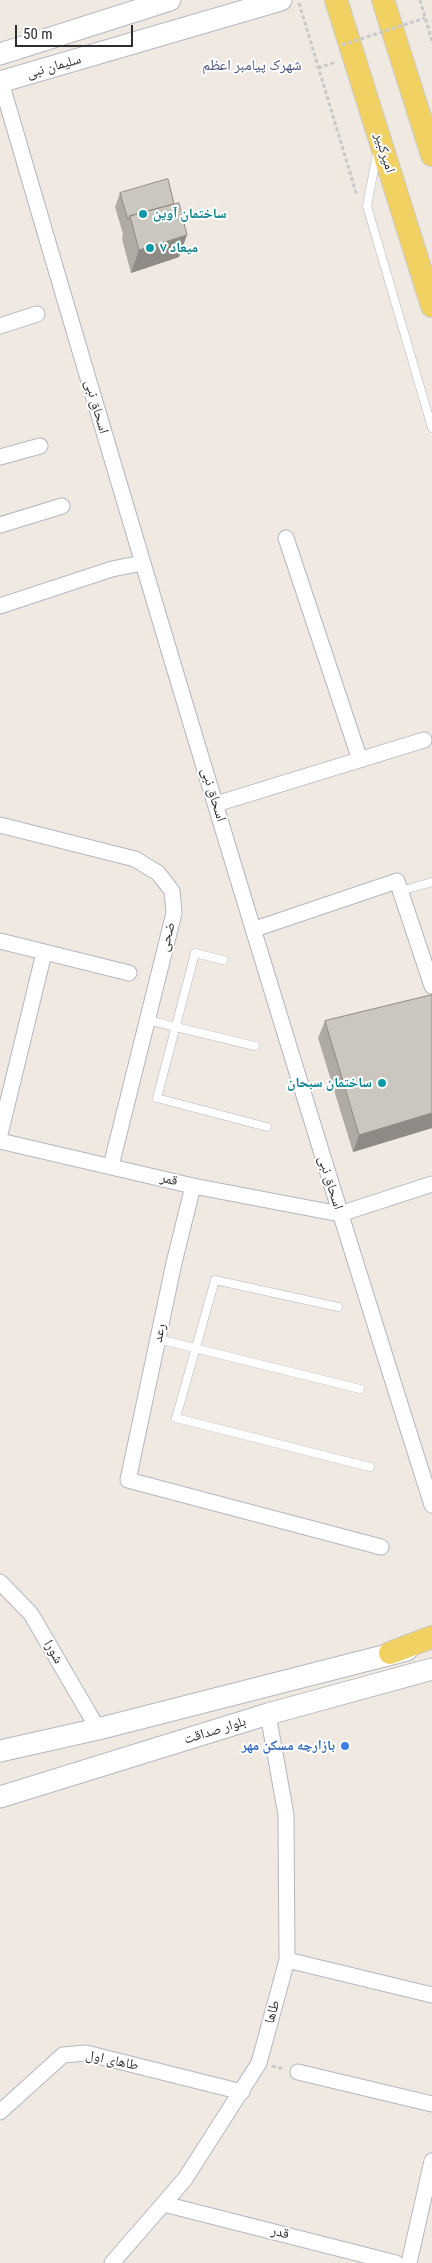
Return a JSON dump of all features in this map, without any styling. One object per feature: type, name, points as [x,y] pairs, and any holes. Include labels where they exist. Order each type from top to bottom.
[{"type":"main road","name":"امیرکبیر","points":[[336,0],[432,306]]},
{"type":"main road","points":[[382,0],[432,155]]},
{"type":"main road","points":[[390,1653],[432,1637]]},
{"type":"street","name":"سلیمان نبی","points":[[0,54],[170,0]]},
{"type":"street","name":"سلیمان نبی","points":[[1,82],[281,0]]},
{"type":"street","name":"اسحاق نبی","points":[[1,82],[142,563],[340,1214],[432,1506]]},
{"type":"street","points":[[0,326],[37,314]]},
{"type":"street","points":[[0,457],[40,446]]},
{"type":"street","points":[[0,525],[62,506]]},
{"type":"street","points":[[286,538],[360,760]]},
{"type":"street","points":[[0,606],[112,569],[142,563]]},
{"type":"street","points":[[216,804],[424,740]]},
{"type":"street","name":"ضحی","points":[[0,825],[135,859],[158,873],[172,891],[174,913],[111,1166]]},
{"type":"street","points":[[254,929],[397,881],[432,986]]},
{"type":"street","points":[[0,941],[128,973]]},
{"type":"street","points":[[0,1134],[44,953]]},
{"type":"street","name":"قمر","points":[[0,1141],[194,1186],[340,1214]]},
{"type":"street","points":[[340,1214],[432,1184]]},
{"type":"street","name":"رعد","points":[[194,1186],[158,1338],[128,1480],[381,1548]]},
{"type":"street","name":"شورا","points":[[0,1582],[31,1614],[98,1729]]},
{"type":"street","points":[[0,1751],[98,1729],[390,1653],[432,1645]]},
{"type":"street","name":"بلوار صداقت","points":[[0,1797],[268,1714],[432,1669]]},
{"type":"street","name":"طاها","points":[[112,2263],[185,2179],[259,2064],[287,1960],[286,1814],[268,1714]]},
{"type":"street","points":[[287,1960],[432,1995]]},
{"type":"street","name":"طاهای اول","points":[[0,2112],[63,2055],[86,2053],[242,2092]]},
{"type":"street","points":[[298,2072],[432,2104]]},
{"type":"street","points":[[409,2263],[428,2196],[432,2161]]},
{"type":"street","name":"قدر","points":[[164,2204],[396,2263]]},
{"type":"lane","points":[[380,138],[367,206],[432,428]]},
{"type":"lane","points":[[400,891],[432,882]]},
{"type":"lane","points":[[222,960],[195,953],[156,1098],[267,1127]]},
{"type":"lane","points":[[147,1020],[255,1046]]},
{"type":"lane","points":[[338,1307],[215,1280],[176,1418],[370,1467]]},
{"type":"lane","points":[[158,1338],[360,1389]]},
{"type":"path","points":[[420,0],[432,41]]},
{"type":"path","points":[[342,45],[425,18]]},
{"type":"path","points":[[318,68],[342,60]]},
{"type":"path","points":[[259,2064],[298,2072]]},
{"type":"building","points":[[168,179],[174,204],[130,216],[128,220],[120,193]]},
{"type":"building","points":[[179,203],[187,235],[139,250],[130,216]]},
{"type":"building","name":"ساختمان سبحان","points":[[432,995],[432,1113],[359,1135],[325,1021]]},
{"type":"place","name":"ساختمان آوین","points":[[143,214]]},
{"type":"place","name":"میعاد ۷","points":[[150,248]]},
{"type":"place","name":"ساختمان سبحان","points":[[382,1083]]},
{"type":"place","name":"بازارچه مسکن مهر","points":[[345,1746]]},
{"type":"district","name":"شهرک پیامبر اعظم","points":[[252,66]]}]
